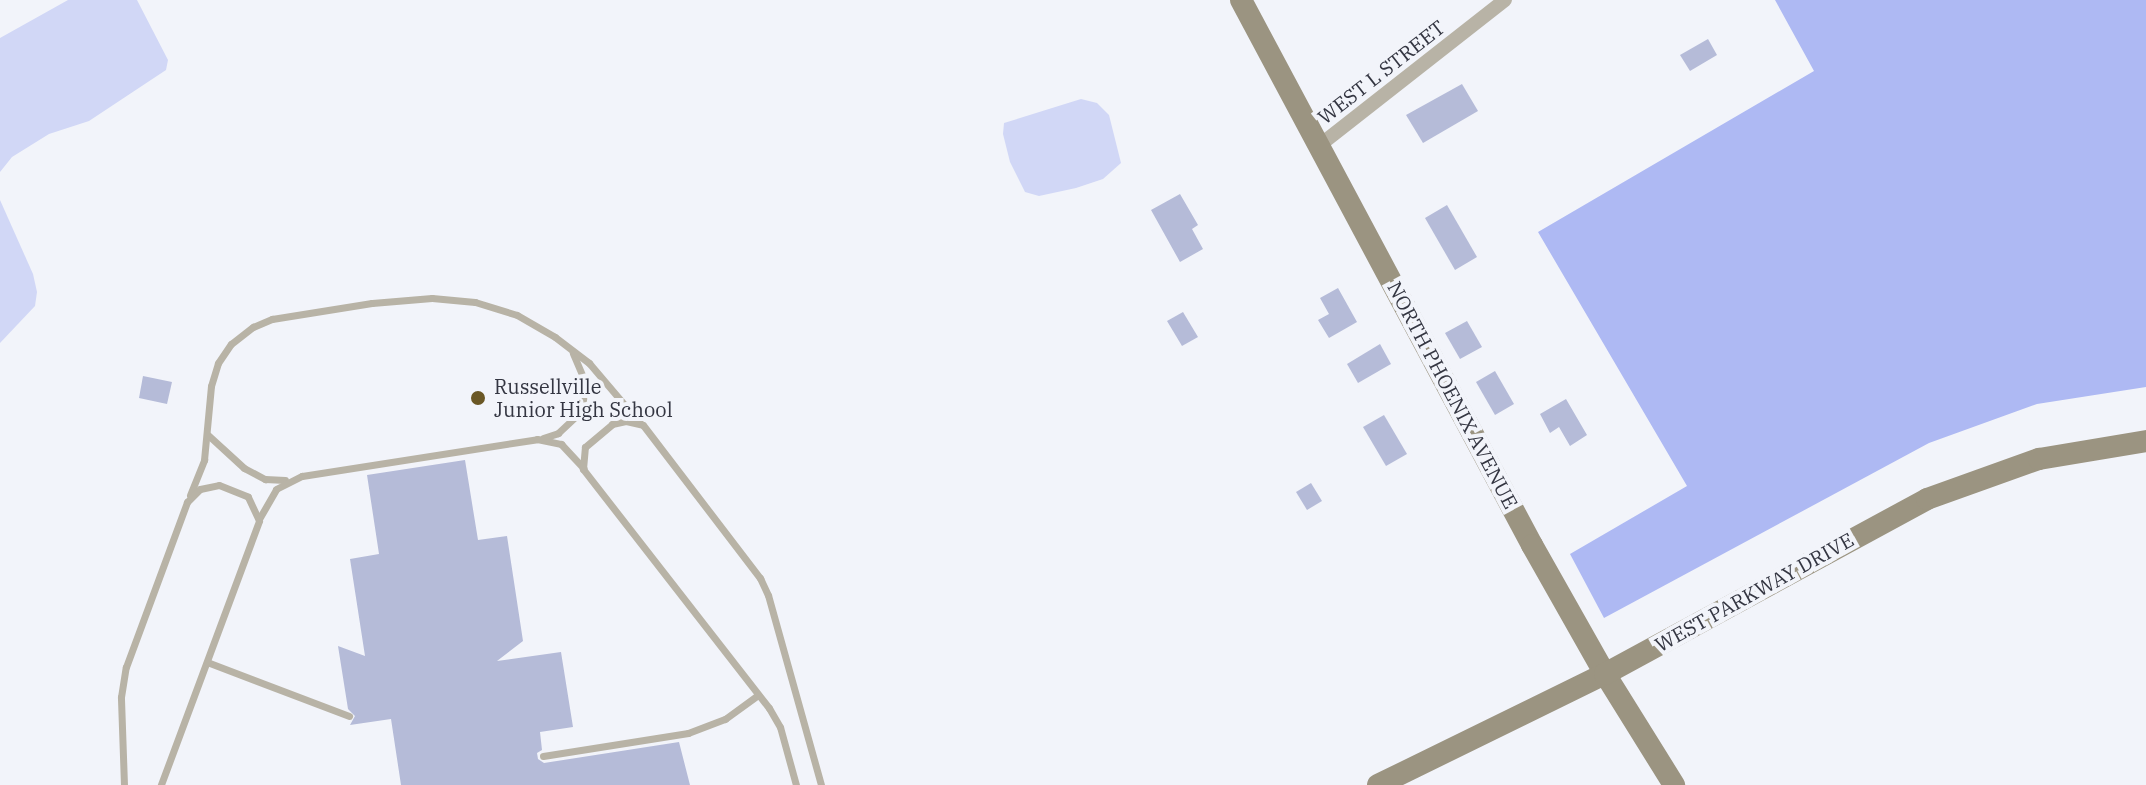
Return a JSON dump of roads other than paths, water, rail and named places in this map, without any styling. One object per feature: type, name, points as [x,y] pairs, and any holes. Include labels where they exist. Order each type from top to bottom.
[{"type":"street","name":"NORTH PHOENIX AVENUE","points":[[1241,0],[1605,674],[1674,785]]},
{"type":"street","name":"WEST L STREET","points":[[1320,145],[1505,0]]},
{"type":"street","name":"WEST PARKWAY DRIVE","points":[[1378,785],[1605,674],[1927,499],[2039,459],[2146,441]]},
{"type":"lane","points":[[124,785],[122,681],[187,502],[200,475],[208,435],[211,386],[218,363],[231,344],[253,327],[272,319],[432,298],[475,302],[517,315],[570,348],[607,381],[643,425],[765,588],[821,785]]},
{"type":"lane","points":[[208,435],[244,468],[265,479],[287,480],[537,439],[558,433],[575,417],[583,399],[583,377],[570,348]]},
{"type":"lane","points":[[583,469],[585,447],[600,432],[617,421],[643,425]]},
{"type":"lane","points":[[537,439],[561,444],[583,469],[758,695],[780,727],[796,785]]},
{"type":"lane","points":[[161,785],[267,500],[287,480]]},
{"type":"lane","points":[[187,502],[200,489],[219,485],[248,497],[259,521]]},
{"type":"lane","points":[[207,662],[349,716]]},
{"type":"lane","points":[[543,756],[688,733],[725,719],[758,695]]},
{"type":"place","name":"Russellville Junior High School","points":[[478,398]]}]
